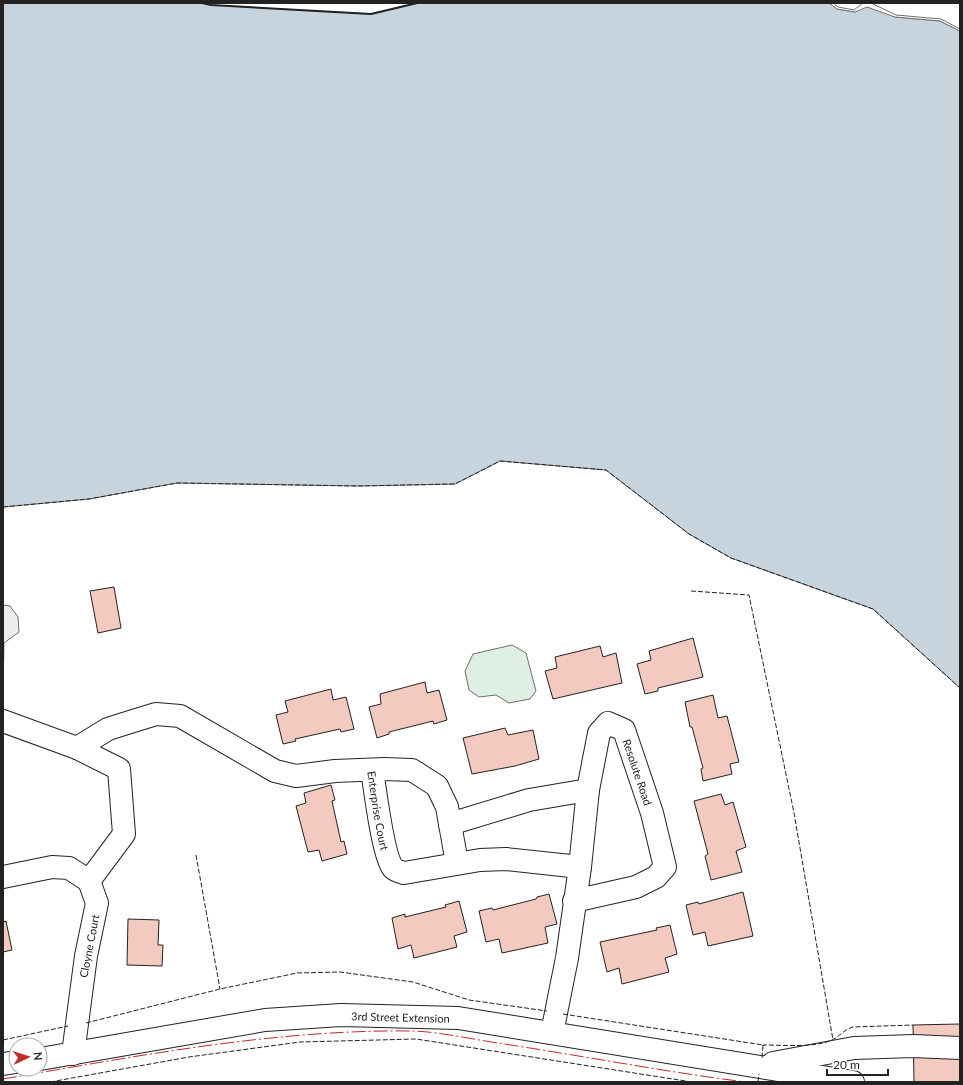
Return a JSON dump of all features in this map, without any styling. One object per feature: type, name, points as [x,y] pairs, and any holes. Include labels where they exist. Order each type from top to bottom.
[{"type":"street","points":[[77,748],[108,730],[156,714],[180,716],[275,771],[296,776],[334,771],[372,770]]},
{"type":"street","points":[[3,721],[77,748],[119,769],[124,834],[89,881],[69,868],[52,867],[3,877]]},
{"type":"street","name":"Resolute Road","points":[[552,1033],[568,958],[574,901],[580,867],[588,790],[599,733],[608,723],[624,730],[652,813],[665,867],[656,877],[636,887],[574,901]]},
{"type":"street","name":"Enterprise Court","points":[[457,863],[447,807],[437,786],[412,770],[372,770],[379,817],[389,861],[394,869],[404,873],[457,863],[506,859],[580,867]]},
{"type":"street","points":[[450,824],[529,800],[588,790]]},
{"type":"street","name":"Cloyne Court","points":[[73,1054],[86,956],[97,903],[89,881]]},
{"type":"street","name":"3rd Street Extension","points":[[48,1058],[265,1020],[341,1015],[458,1018],[853,1082]]},
{"type":"street","name":"3rd Street Extension","points":[[760,1066],[854,1048],[913,1046],[960,1048]]},
{"type":"green space","points":[[512,645],[526,653],[536,691],[530,699],[509,703],[496,695],[479,697],[469,690],[465,671],[473,654]]},
{"type":"shaded area","points":[[3,3],[202,3],[211,5],[371,14],[419,3],[830,3],[837,9],[855,12],[867,3],[895,17],[940,21],[960,31],[960,688],[873,609],[731,558],[689,534],[606,470],[500,461],[455,484],[358,486],[177,483],[89,499],[3,507]]},
{"type":"shaded area","points":[[3,605],[10,606],[18,617],[19,632],[4,643],[3,688]]},
{"type":"pier","points":[[829,3],[833,3],[838,7],[854,10],[863,3],[871,3],[896,15],[941,19],[960,29],[960,31],[940,21],[895,17],[867,7],[855,12],[837,9]]},
{"type":"building","points":[[114,587],[121,628],[98,633],[90,591]]},
{"type":"building","points":[[693,638],[703,677],[658,688],[658,691],[645,694],[637,664],[651,660],[649,651]]},
{"type":"building","points":[[600,646],[603,657],[616,653],[622,683],[553,699],[545,671],[557,668],[555,657]]},
{"type":"building","points":[[425,682],[427,693],[439,690],[447,720],[434,724],[433,721],[389,732],[389,734],[377,738],[369,707],[381,704],[380,694]]},
{"type":"building","points":[[331,689],[333,700],[346,697],[354,729],[341,732],[340,729],[295,739],[296,741],[283,744],[276,715],[288,712],[285,701]]},
{"type":"building","points":[[713,695],[718,718],[727,716],[739,762],[730,764],[732,774],[703,781],[701,769],[703,768],[692,727],[690,727],[685,702]]},
{"type":"building","points":[[505,728],[508,735],[533,730],[539,759],[515,766],[472,774],[463,738]]},
{"type":"building","points":[[331,785],[335,800],[332,801],[341,842],[344,841],[347,854],[322,861],[319,850],[308,852],[296,806],[306,803],[304,793]]},
{"type":"building","points":[[721,794],[725,805],[733,802],[746,847],[736,851],[742,872],[711,880],[705,856],[708,854],[694,801]]},
{"type":"building","points":[[743,892],[753,936],[708,946],[705,932],[693,935],[686,905],[698,902],[699,904]]},
{"type":"building","points":[[549,894],[557,924],[545,927],[548,943],[502,953],[499,939],[486,942],[479,911],[492,908],[493,910],[536,899],[537,897]]},
{"type":"building","points":[[459,901],[467,932],[454,936],[457,947],[414,958],[411,945],[398,949],[392,918],[405,914],[405,917],[446,907],[445,905]]},
{"type":"building","points":[[128,919],[159,920],[158,945],[163,945],[162,966],[127,965]]},
{"type":"building","points":[[6,921],[12,950],[3,952],[3,922]]},
{"type":"building","points":[[670,925],[677,954],[665,958],[669,972],[622,984],[619,968],[607,972],[600,942],[657,930],[656,928]]},
{"type":"building","points":[[960,1024],[960,1082],[914,1082],[913,1025]]},
{"type":"fence","points":[[3,507],[89,499],[177,483],[358,486],[455,484],[500,461],[606,470],[689,534],[731,558],[873,609],[960,688]]},
{"type":"fence","points":[[691,591],[749,595],[794,813],[833,1040]]},
{"type":"fence","points":[[196,855],[220,989]]},
{"type":"fence","points":[[86,1023],[220,989],[297,973],[340,972],[413,982],[469,1000],[547,1011]]},
{"type":"fence","points":[[563,1014],[763,1045],[762,1058]]},
{"type":"fence","points":[[763,1046],[789,1046],[825,1043],[838,1037],[847,1029],[853,1027],[913,1025]]},
{"type":"fence","points":[[3,1040],[68,1026]]},
{"type":"fence","points":[[50,1082],[189,1057],[300,1042],[416,1039],[692,1082]]},
{"type":"fence","points":[[758,1082],[759,1074]]},
{"type":"wall","points":[[202,3],[211,5],[371,14],[417,3]]},
{"type":"power","points":[[3,1079],[156,1053],[259,1039],[311,1034],[414,1031],[447,1034],[655,1069],[746,1082]]}]
